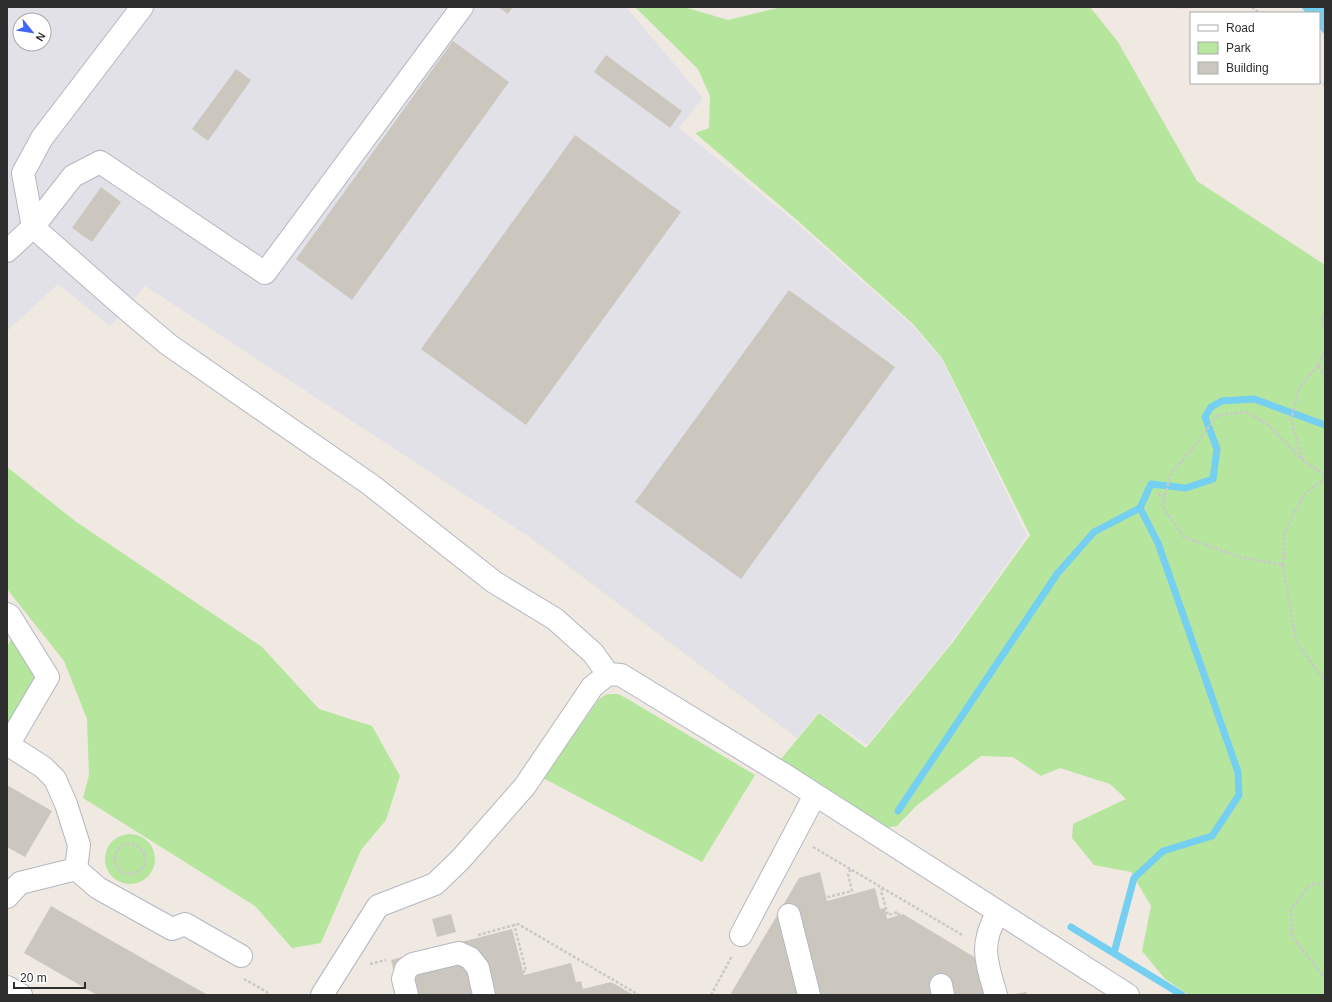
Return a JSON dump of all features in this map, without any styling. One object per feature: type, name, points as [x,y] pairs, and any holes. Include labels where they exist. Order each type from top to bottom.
[{"type":"street","points":[[142,7],[42,138],[22,173],[33,227],[169,345],[371,485],[494,582],[555,619],[593,653],[608,674]]},
{"type":"street","points":[[7,251],[33,227],[73,176],[100,162],[265,273],[462,7]]},
{"type":"street","points":[[7,614],[10,616],[48,677],[8,744],[43,766],[54,779],[66,804],[79,845],[76,869]]},
{"type":"street","points":[[322,995],[378,906],[435,884],[460,860],[525,786],[592,687],[608,674],[621,675],[815,795],[1128,995]]},
{"type":"street","points":[[741,935],[815,795]]},
{"type":"street","points":[[7,896],[20,883],[76,869]]},
{"type":"street","points":[[76,869],[98,888],[172,929],[185,924],[240,966]]},
{"type":"street","points":[[996,995],[985,948],[988,929],[998,912]]},
{"type":"street","points":[[788,915],[809,995]]},
{"type":"street","points":[[408,995],[403,979],[406,969],[413,964],[460,953],[470,958],[478,968],[484,995]]},
{"type":"street","points":[[7,987],[21,995]]},
{"type":"path","points":[[1175,7],[1187,7]]},
{"type":"path","points":[[1325,312],[1322,319],[1325,331]]},
{"type":"path","points":[[1302,460],[1291,419],[1299,388],[1318,365],[1325,350]]},
{"type":"path","points":[[1318,365],[1325,378]]},
{"type":"path","points":[[1283,565],[1240,557],[1184,537],[1162,506],[1171,472],[1193,448],[1218,415],[1246,412],[1267,424],[1302,460],[1325,476]]},
{"type":"path","points":[[1325,479],[1304,494],[1285,532],[1283,565],[1296,641],[1325,682]]},
{"type":"path","points":[[1158,494],[1164,498]]},
{"type":"path","points":[[794,835],[985,948]]},
{"type":"path","points":[[129,844],[137,845],[143,850],[146,858],[144,866],[139,872],[132,874],[124,873],[118,868],[115,860],[117,852],[122,846],[129,844]]},
{"type":"path","points":[[827,898],[852,891],[848,874],[850,869]]},
{"type":"path","points":[[1325,883],[1310,885],[1291,909],[1292,937],[1325,978]]},
{"type":"path","points":[[883,888],[881,891],[888,915],[898,912],[910,957],[916,956],[922,978],[942,990]]},
{"type":"path","points":[[514,924],[526,971],[523,971]]},
{"type":"path","points":[[478,934],[518,924],[639,995]]},
{"type":"path","points":[[711,995],[728,965],[741,935]]},
{"type":"path","points":[[370,964],[388,959]]},
{"type":"path","points":[[240,966],[267,992],[267,995]]},
{"type":"shaded area","points":[[7,7],[626,7],[703,98],[679,128],[793,220],[912,325],[941,358],[1027,536],[952,641],[867,745],[819,712],[797,738],[528,536],[145,286],[110,326],[58,284],[7,331]]},
{"type":"green space","points":[[635,7],[684,7],[728,20],[781,7],[1090,7],[1118,42],[1197,181],[1325,265],[1325,995],[1189,995],[1165,979],[1142,951],[1151,906],[1131,872],[1094,865],[1072,838],[1073,824],[1126,799],[1110,784],[1060,768],[1041,776],[1013,757],[981,756],[916,806],[897,826],[887,828],[781,759],[819,713],[866,748],[953,642],[1030,535],[942,358],[913,324],[798,221],[695,133],[709,128],[710,96],[698,69]]},
{"type":"green space","points":[[7,467],[75,521],[262,647],[319,709],[372,726],[400,776],[386,820],[361,850],[321,943],[292,948],[255,906],[83,798],[89,775],[87,719],[64,661],[7,589]]},
{"type":"green space","points":[[15,631],[38,673],[7,726],[7,647]]},
{"type":"green space","points":[[607,694],[618,694],[626,698],[755,775],[702,862],[543,778],[599,699]]},
{"type":"green space","points":[[125,834],[135,834],[148,841],[155,854],[155,864],[148,877],[135,884],[125,884],[116,880],[109,873],[105,864],[105,854],[109,845],[116,838]]},
{"type":"water","points":[[1301,7],[1325,7],[1325,35],[1320,29],[1320,12],[1305,12]]},
{"type":"building","points":[[498,7],[513,7],[508,14]]},
{"type":"building","points":[[453,41],[509,82],[352,300],[296,259]]},
{"type":"building","points":[[606,55],[682,111],[670,128],[594,72]]},
{"type":"building","points":[[236,69],[251,80],[208,141],[192,129]]},
{"type":"building","points":[[575,135],[681,212],[526,425],[421,349]]},
{"type":"building","points":[[101,187],[121,202],[92,242],[72,228]]},
{"type":"building","points":[[789,290],[895,367],[741,579],[635,502]]},
{"type":"building","points":[[7,785],[52,811],[25,857],[7,847]]},
{"type":"building","points":[[820,872],[827,901],[875,888],[880,909],[885,908],[887,919],[903,914],[976,958],[985,995],[730,995],[799,878]]},
{"type":"building","points":[[51,906],[208,995],[97,995],[24,953]]},
{"type":"building","points":[[451,914],[456,932],[437,937],[432,919]]},
{"type":"building","points":[[512,929],[524,975],[571,963],[576,982],[581,981],[583,989],[611,982],[634,995],[400,995],[391,960]]},
{"type":"building","points":[[1026,992],[1027,995],[1015,995],[1015,994]]},
{"type":"waterway","points":[[898,811],[1057,574],[1094,532],[1140,508],[1151,484],[1186,488],[1213,479],[1217,449],[1205,417],[1211,407],[1222,401],[1254,399],[1325,425]]},
{"type":"waterway","points":[[1114,953],[1134,878],[1163,851],[1212,836],[1239,795],[1238,772],[1158,543],[1140,508]]},
{"type":"waterway","points":[[1071,927],[1182,995]]}]
